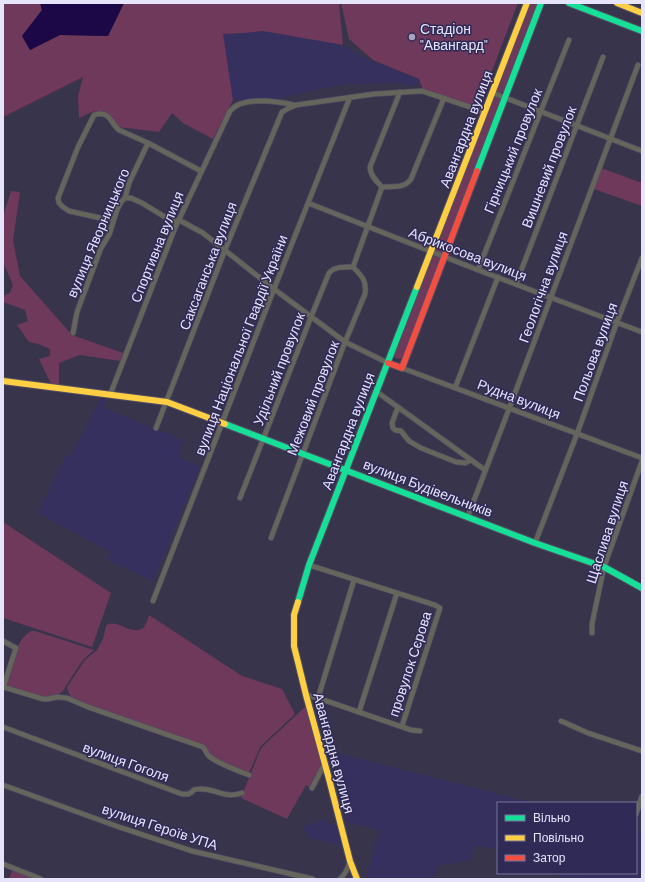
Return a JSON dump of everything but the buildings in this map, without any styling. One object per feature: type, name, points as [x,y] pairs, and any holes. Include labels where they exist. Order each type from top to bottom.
[{"type":"street","name":"Авангардна вулиця","points":[[357,879],[350,861],[294,646],[294,616],[309,565],[527,3]]},
{"type":"street","name":"Авангардна вулиця","points":[[402,368],[541,3]]},
{"type":"street","points":[[569,3],[642,31]]},
{"type":"street","points":[[617,3],[642,13]]},
{"type":"street","name":"Гірницький провулок","points":[[478,270],[569,40]]},
{"type":"street","name":"Вишневий провулок","points":[[516,284],[603,57]]},
{"type":"street","name":"Геологічна вулиця","points":[[468,516],[638,65]]},
{"type":"street","points":[[296,105],[374,94],[425,91],[485,112]]},
{"type":"street","points":[[400,92],[370,167],[372,175],[382,187],[402,186],[408,184],[444,98]]},
{"type":"street","points":[[493,93],[642,151]]},
{"type":"street","name":"вулиця Національної Гвардії України","points":[[153,601],[350,97]]},
{"type":"street","name":"Спортивна вулиця","points":[[110,395],[175,228],[230,111],[240,104],[257,101],[296,105]]},
{"type":"street","name":"Саксаганська вулиця","points":[[156,428],[225,250],[282,112],[296,105]]},
{"type":"street","points":[[114,218],[105,219],[69,211],[59,203],[58,198],[78,147],[94,115],[99,113],[110,118],[119,130],[148,143],[201,171]]},
{"type":"street","name":"вулиця Яворницького","points":[[73,333],[77,312],[101,248],[109,234],[121,202],[125,198],[128,183],[148,143]]},
{"type":"street","points":[[353,267],[382,187]]},
{"type":"street","points":[[125,198],[131,198],[165,217],[175,221],[179,220],[203,233],[345,342],[388,363]]},
{"type":"street","name":"Абрикосова вулиця","points":[[308,204],[642,332]]},
{"type":"street","name":"Польова вулиця","points":[[536,543],[642,258]]},
{"type":"street","name":"Удільний провулок","points":[[240,498],[329,273],[331,270],[336,268],[353,267]]},
{"type":"street","name":"Межовий провулок","points":[[271,538],[304,454],[345,342],[365,294],[366,287],[364,280],[353,267]]},
{"type":"street","points":[[455,388],[498,278]]},
{"type":"street","name":"Рудна вулиця","points":[[388,363],[642,458]]},
{"type":"street","name":"вулиця Будівельників","points":[[3,381],[167,402],[536,543],[604,567],[642,588]]},
{"type":"street","points":[[376,392],[485,470]]},
{"type":"street","points":[[398,407],[392,423],[395,430],[401,432],[409,440],[421,448],[456,462],[471,460]]},
{"type":"street","name":"Щаслива вулиця","points":[[592,633],[592,624],[604,567],[642,462]]},
{"type":"street","points":[[309,565],[397,593],[359,712]]},
{"type":"street","points":[[318,698],[354,580]]},
{"type":"street","name":"провулок Сєрова","points":[[397,593],[440,608],[402,726]]},
{"type":"street","points":[[3,641],[16,648],[3,687],[45,700],[57,697],[67,698],[88,707],[203,747],[209,756],[249,775]]},
{"type":"street","points":[[306,695],[411,730],[420,731]]},
{"type":"street","points":[[561,721],[588,733],[642,751]]},
{"type":"street","name":"вулиця Гоголя","points":[[3,727],[184,795],[199,789],[212,790],[228,795],[242,792]]},
{"type":"street","points":[[312,788],[325,763]]},
{"type":"street","name":"вулиця Героїв УПА","points":[[3,785],[119,827],[192,851],[313,879]]},
{"type":"street","points":[[637,811],[642,796]]},
{"type":"street","points":[[340,879],[348,869],[350,861]]},
{"type":"street","points":[[3,864],[41,879]]},
{"type":"shaded area","points":[[3,3],[40,3],[42,10],[22,36],[30,50],[60,35],[108,36],[124,3],[339,3],[343,45],[263,31],[223,34],[233,100],[213,139],[183,123],[172,113],[159,132],[118,127],[113,120],[94,111],[79,118],[78,96],[83,77],[3,117]]},
{"type":"shaded area","points":[[40,3],[124,3],[108,36],[60,35],[30,50],[22,36],[42,10]]},
{"type":"shaded area","points":[[341,3],[518,3],[478,107],[423,90],[419,79],[373,60],[349,39]]},
{"type":"shaded area","points":[[530,3],[539,3],[504,92],[497,92],[496,89]]},
{"type":"shaded area","points":[[263,31],[343,45],[363,58],[419,79],[418,86],[404,85],[401,83],[344,84],[264,101],[263,97],[243,101],[243,99],[233,100],[223,34]]},
{"type":"shaded area","points":[[495,97],[502,100],[444,252],[441,253],[435,251],[434,249],[493,98]]},
{"type":"shaded area","points":[[601,168],[642,183],[642,206],[594,189]]},
{"type":"shaded area","points":[[11,191],[20,192],[13,240],[20,276],[72,335],[123,353],[120,361],[80,355],[59,363],[59,387],[52,386],[39,359],[50,356],[50,349],[29,342],[17,325],[28,321],[25,310],[3,302],[3,296],[10,293],[13,285],[3,262],[3,216]]},
{"type":"shaded area","points":[[432,255],[440,256],[441,258],[403,358],[395,358],[393,354]]},
{"type":"shaded area","points":[[101,398],[106,400],[103,408],[184,440],[179,453],[181,454],[180,458],[200,466],[153,581],[107,560],[111,552],[38,513],[66,455],[70,457]]},
{"type":"shaded area","points":[[3,522],[111,593],[92,647],[3,618]]},
{"type":"shaded area","points":[[149,615],[242,676],[282,689],[295,714],[260,747],[250,771],[248,772],[229,765],[208,754],[207,748],[204,746],[89,706],[75,700],[70,695],[67,687],[85,660],[97,650],[103,639],[106,626],[112,623],[131,629],[140,630],[145,626]]},
{"type":"shaded area","points":[[31,631],[94,650],[83,660],[63,691],[56,696],[49,698],[7,687],[6,685],[11,663],[17,648],[25,635]]},
{"type":"shaded area","points":[[306,706],[323,763],[309,787],[306,785],[287,819],[241,798],[261,748]]},
{"type":"shaded area","points":[[337,753],[530,802],[497,802],[496,849],[475,845],[470,860],[438,866],[434,879],[366,879],[376,840],[377,841],[380,831],[345,821]]},
{"type":"shaded area","points":[[318,819],[329,821],[328,824],[340,826],[345,846],[306,837],[307,832],[303,831],[305,826],[308,827],[309,822],[317,824]]},
{"type":"shaded area","points":[[637,831],[642,833],[642,879],[567,879],[554,874],[637,874]]},
{"type":"shaded area","points":[[13,869],[38,879],[9,879]]},
{"type":"traffic: fast","points":[[477,171],[541,3]]},
{"type":"traffic: fast","points":[[569,3],[642,31]]},
{"type":"traffic: fast","points":[[298,602],[309,565],[417,287]]},
{"type":"traffic: fast","points":[[225,424],[535,543],[604,567],[642,588]]},
{"type":"traffic: slow","points":[[417,287],[527,3]]},
{"type":"traffic: slow","points":[[617,3],[642,13]]},
{"type":"traffic: slow","points":[[3,381],[167,402],[225,424]]},
{"type":"traffic: slow","points":[[298,602],[294,615],[294,646],[350,861],[357,879]]},
{"type":"traffic: jam","points":[[388,363],[402,368],[477,171]]},
{"type":"place","name":"Стадіон \"Авангард\"","points":[[412,37]]}]
